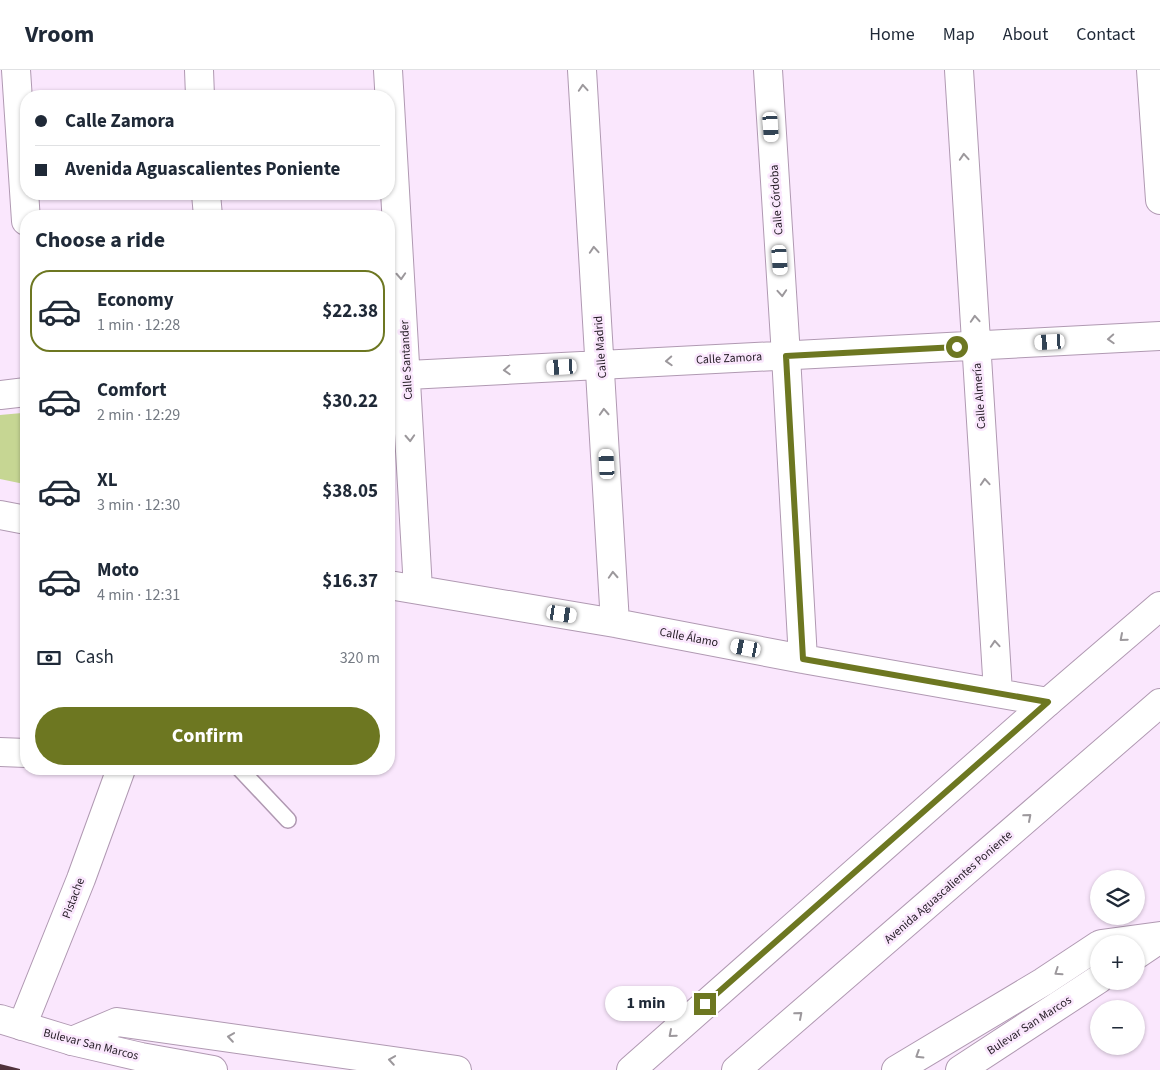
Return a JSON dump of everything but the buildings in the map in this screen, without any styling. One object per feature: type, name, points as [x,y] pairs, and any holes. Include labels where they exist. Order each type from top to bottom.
[{"type":"street","points":[[16,70],[20,130]]},
{"type":"street","points":[[199,70],[200,90]]},
{"type":"street","name":"Calle Santander","points":[[388,70],[389,90]]},
{"type":"street","name":"Calle Madrid","points":[[582,70],[616,623]]},
{"type":"street","name":"Calle Córdoba","points":[[768,70],[803,659]]},
{"type":"street","name":"Calle Almería","points":[[959,70],[998,692]]},
{"type":"street","points":[[1151,70],[1160,200]]},
{"type":"street","name":"Calle Santander","points":[[395,284],[398,376],[418,589]]},
{"type":"street","name":"Calle Zamora","points":[[398,376],[1160,336]]},
{"type":"street","points":[[0,395],[20,393]]},
{"type":"street","points":[[0,515],[20,519]]},
{"type":"street","name":"Calle Álamo","points":[[395,586],[616,623],[803,659],[1048,702]]},
{"type":"street","points":[[631,1070],[1048,702],[1160,606]]},
{"type":"street","name":"Avenida Aguascalientes Poniente","points":[[736,1070],[1160,703]]},
{"type":"street","points":[[0,752],[20,753]]},
{"type":"street","name":"Pistache","points":[[11,1023],[81,879],[119,775]]},
{"type":"street","points":[[1145,940],[1160,938]]},
{"type":"street","points":[[1145,949],[1160,938]]},
{"type":"street","points":[[896,1070],[1043,982],[1090,951]]},
{"type":"street","name":"Bulevar San Marcos","points":[[960,1070],[1090,985]]},
{"type":"street","points":[[72,1041],[116,1022],[457,1070]]},
{"type":"street","name":"Bulevar San Marcos","points":[[11,1023],[72,1041],[140,1057],[213,1070]]},
{"type":"street","points":[[762,1070],[776,1035]]},
{"type":"lane","points":[[246,775],[288,820]]},
{"type":"green space","points":[[20,413],[20,483],[0,479],[0,415]]},
{"type":"route","points":[[705,1004],[1048,702],[803,659],[786,356],[957,347]]}]
